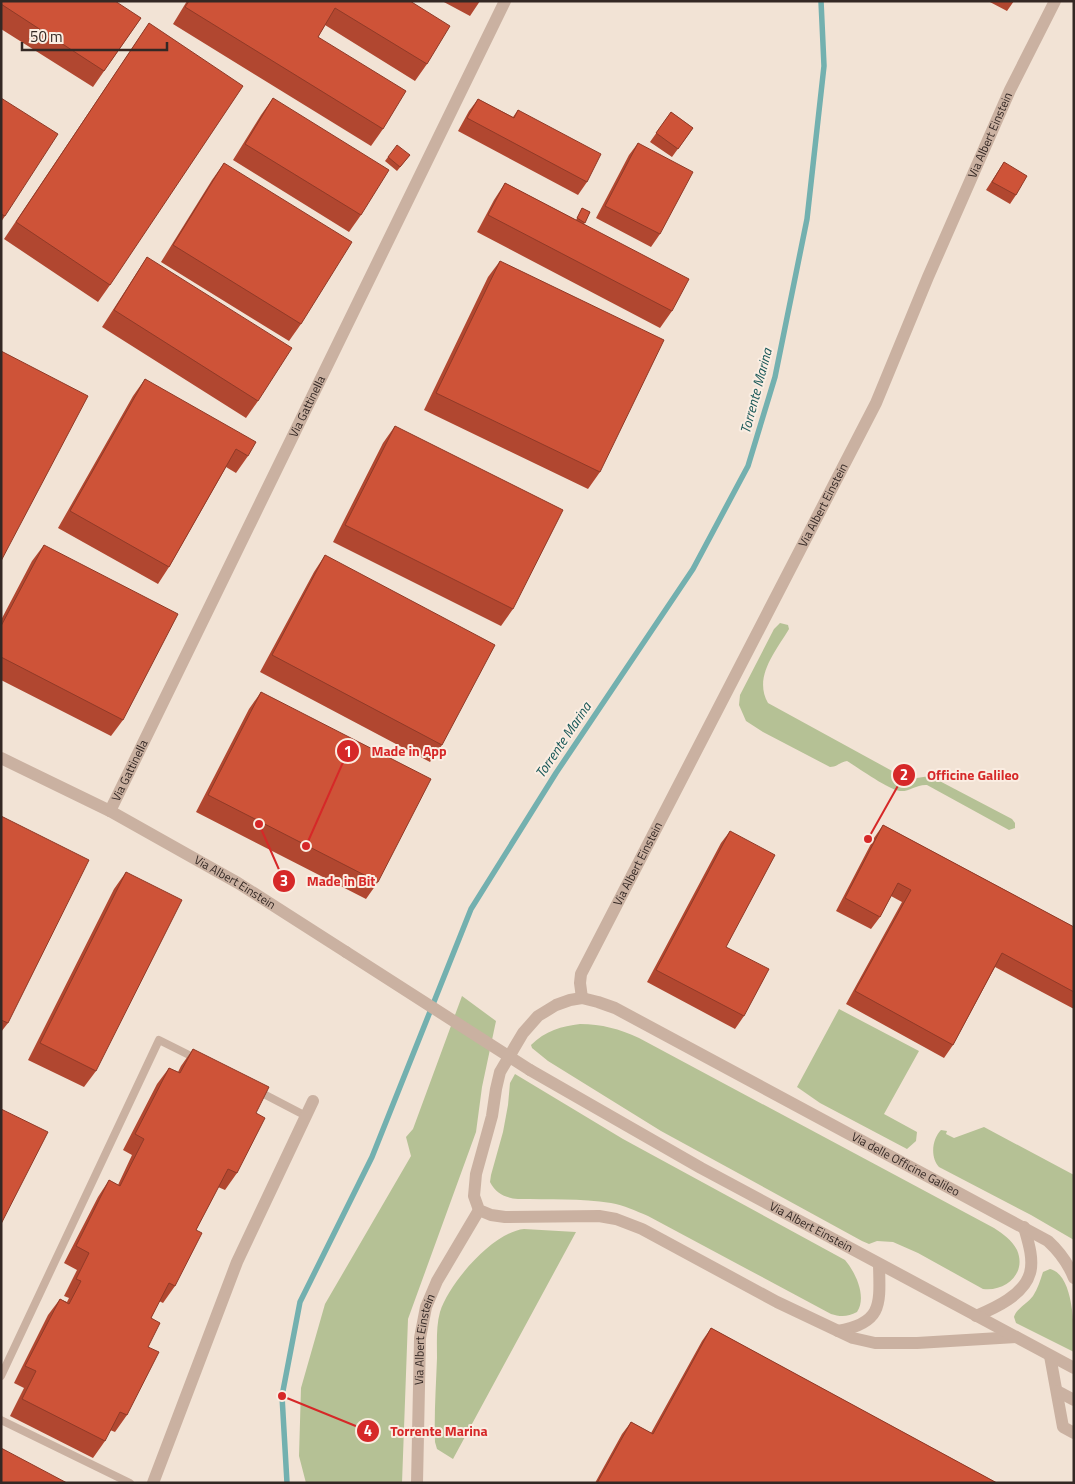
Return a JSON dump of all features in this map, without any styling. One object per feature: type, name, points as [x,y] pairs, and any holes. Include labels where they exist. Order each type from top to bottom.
[{"type":"street","name":"Via Gattinella","points":[[110,812],[505,1]]},
{"type":"street","name":"Via Albert Einstein","points":[[582,998],[581,974],[876,403],[928,277],[1010,90],[1055,1]]},
{"type":"street","name":"Via Albert Einstein","points":[[1,758],[110,812],[238,883],[530,1070],[701,1168],[1074,1368]]},
{"type":"street","name":"Via delle Officine Galileo","points":[[582,998],[615,1008],[1048,1240],[1066,1262],[1074,1278]]},
{"type":"street","points":[[582,998],[556,1005],[538,1016],[523,1033],[500,1072],[486,1142],[476,1174],[474,1196],[479,1210],[491,1215],[505,1217],[599,1216],[616,1219],[642,1229],[777,1302],[853,1338],[875,1342],[917,1343],[1016,1337]]},
{"type":"street","points":[[153,1483],[237,1262],[313,1100]]},
{"type":"street","name":"Via Albert Einstein","points":[[417,1483],[420,1338],[426,1307],[437,1281],[479,1210]]},
{"type":"street","points":[[976,1316],[992,1309],[1015,1294],[1024,1284],[1030,1273],[1029,1245],[1024,1227]]},
{"type":"street","points":[[838,1331],[856,1328],[866,1323],[873,1316],[879,1296],[879,1264]]},
{"type":"street","points":[[1050,1356],[1063,1427],[1074,1433]]},
{"type":"street","points":[[1056,1391],[1074,1400]]},
{"type":"lane","points":[[1,1376],[159,1040],[207,1064]]},
{"type":"lane","points":[[250,1086],[306,1116]]},
{"type":"lane","points":[[1,1420],[130,1483]]},
{"type":"green space","points":[[780,623],[788,625],[789,629],[768,664],[765,674],[763,684],[768,703],[905,778],[930,776],[1012,819],[1015,823],[1015,828],[1009,830],[927,785],[900,791],[881,783],[847,761],[830,767],[746,721],[739,705],[740,695],[774,629]]},
{"type":"green space","points":[[462,996],[496,1021],[482,1087],[476,1132],[408,1319],[402,1483],[306,1483],[299,1456],[301,1388],[325,1304],[411,1156],[406,1137],[413,1129]]},
{"type":"green space","points":[[839,1009],[919,1051],[884,1114],[917,1132],[916,1141],[907,1149],[820,1103],[797,1087]]},
{"type":"green space","points":[[580,1024],[610,1028],[639,1038],[994,1228],[1015,1246],[1019,1258],[1017,1273],[1007,1284],[991,1289],[983,1289],[918,1253],[893,1242],[877,1241],[869,1244],[862,1241],[661,1131],[548,1061],[532,1048],[531,1045],[536,1040],[548,1033],[567,1026]]},
{"type":"green space","points":[[515,1074],[623,1139],[845,1260],[859,1285],[861,1299],[857,1312],[844,1316],[831,1314],[648,1216],[625,1207],[588,1200],[509,1198],[498,1192],[490,1182],[491,1175],[503,1132],[510,1083]]},
{"type":"green space","points":[[984,1127],[1074,1175],[1074,1240],[1031,1215],[939,1167],[934,1158],[933,1148],[941,1130],[947,1131],[946,1134],[954,1138]]},
{"type":"green space","points":[[524,1229],[576,1232],[453,1459],[437,1449],[435,1442],[437,1335],[440,1312],[445,1300],[462,1274],[486,1249],[512,1232]]},
{"type":"green space","points":[[1050,1269],[1058,1273],[1069,1293],[1073,1319],[1074,1352],[1016,1323],[1014,1317],[1017,1311],[1033,1296],[1043,1272]]},
{"type":"building","points":[[1,1],[115,1],[141,18],[104,71],[1,4]]},
{"type":"building","points":[[189,1],[410,1],[450,26],[427,64],[335,8],[318,37],[406,91],[383,129],[185,7]]},
{"type":"building","points":[[149,23],[243,86],[110,285],[16,222]]},
{"type":"building","points":[[1,98],[58,134],[5,216],[1,214]]},
{"type":"building","points":[[273,98],[389,170],[361,215],[245,144]]},
{"type":"building","points":[[478,99],[514,118],[518,110],[601,154],[587,182],[467,118]]},
{"type":"building","points":[[671,112],[693,128],[678,149],[656,133]]},
{"type":"building","points":[[638,143],[693,172],[660,234],[605,206]]},
{"type":"building","points":[[397,145],[410,155],[400,167],[388,157]]},
{"type":"building","points":[[1004,162],[1027,176],[1016,195],[992,182]]},
{"type":"building","points":[[224,163],[352,242],[301,324],[173,245]]},
{"type":"building","points":[[505,183],[689,279],[672,311],[488,215]]},
{"type":"building","points":[[582,208],[590,212],[585,223],[577,218]]},
{"type":"building","points":[[147,257],[292,348],[258,401],[114,310]]},
{"type":"building","points":[[500,261],[664,340],[600,472],[436,393]]},
{"type":"building","points":[[1,351],[88,396],[1,561]]},
{"type":"building","points":[[145,379],[256,442],[248,456],[236,449],[169,567],[70,511]]},
{"type":"building","points":[[395,426],[563,510],[513,609],[345,525]]},
{"type":"building","points":[[44,545],[178,614],[123,720],[1,657],[1,626]]},
{"type":"building","points":[[325,555],[495,645],[442,745],[272,655]]},
{"type":"building","points":[[261,692],[431,779],[378,882],[208,795]]},
{"type":"building","points":[[1,816],[89,860],[8,1023],[1,1020]]},
{"type":"building","points":[[883,825],[1074,927],[1074,992],[1002,953],[953,1045],[855,991],[911,890],[898,883],[880,917],[845,898]]},
{"type":"building","points":[[730,831],[775,855],[726,947],[769,969],[744,1016],[656,970]]},
{"type":"building","points":[[126,872],[182,900],[96,1071],[40,1043]]},
{"type":"building","points":[[193,1049],[269,1087],[256,1113],[265,1118],[237,1173],[228,1169],[196,1230],[202,1233],[175,1286],[169,1283],[151,1318],[160,1323],[148,1347],[159,1352],[127,1415],[120,1412],[105,1441],[22,1399],[36,1371],[25,1366],[60,1299],[69,1304],[81,1281],[76,1279],[89,1253],[76,1246],[109,1180],[120,1186],[144,1139],[135,1134],[169,1068],[180,1073]]},
{"type":"building","points":[[1,1109],[48,1132],[1,1224]]},
{"type":"building","points":[[711,1328],[997,1483],[597,1483],[631,1422],[653,1434]]},
{"type":"building","points":[[1,1448],[67,1483],[1,1483]]},
{"type":"waterway","name":"Torrente Marina","points":[[287,1483],[282,1396],[300,1302],[372,1157],[471,909],[556,773],[693,569],[748,466],[775,377],[807,219],[824,66],[821,1]]},
{"type":"place","name":"Made in Bit","points":[[259,824]]},
{"type":"place","name":"Officine Galileo","points":[[868,839]]},
{"type":"place","name":"Made in App","points":[[306,846]]},
{"type":"place","name":"Torrente Marina","points":[[282,1396]]}]
